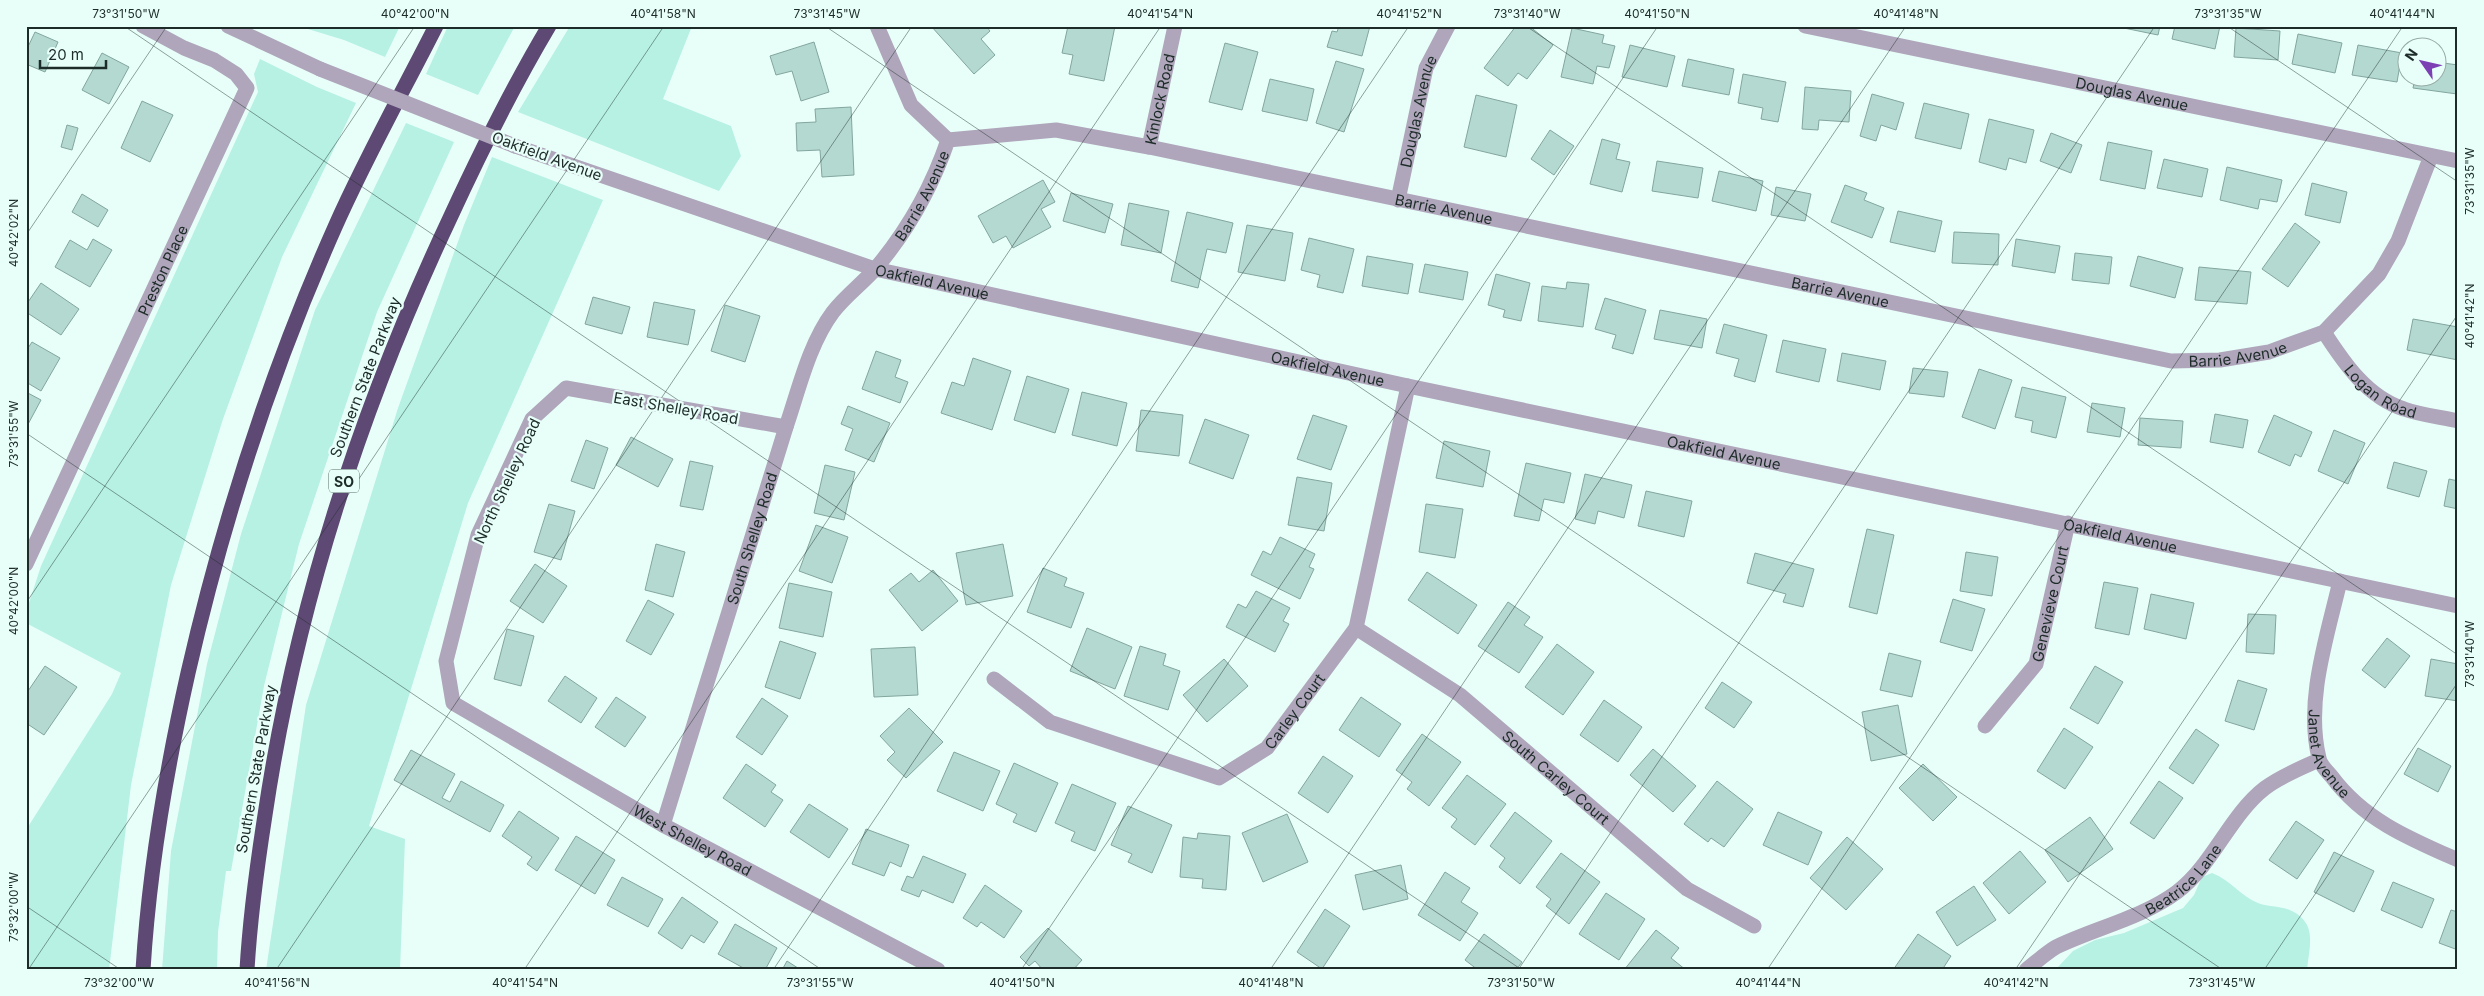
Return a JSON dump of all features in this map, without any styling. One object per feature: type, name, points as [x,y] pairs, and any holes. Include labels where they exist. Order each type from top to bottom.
[{"type":"highway","points":[[142,970],[145,930],[160,818],[177,722],[209,581],[251,441],[289,339],[336,226],[436,26]]},
{"type":"highway","name":"Southern State Parkway","points":[[247,970],[258,862],[274,752],[312,588],[338,495],[382,376],[428,264],[477,159],[549,26]]},
{"type":"street","name":"Preston Place","points":[[26,564],[247,88],[236,74],[214,60],[168,40],[143,26]]},
{"type":"street","name":"Oakfield Avenue","points":[[228,26],[320,69],[515,146],[874,269],[1408,386],[2458,606]]},
{"type":"street","points":[[877,26],[911,105],[948,140]]},
{"type":"street","name":"Kinlock Road","points":[[1034,132],[1056,130],[1149,147],[1175,26]]},
{"type":"street","name":"Douglas Avenue","points":[[1398,200],[1426,68],[1448,26]]},
{"type":"street","name":"Douglas Avenue","points":[[1805,26],[2458,161]]},
{"type":"street","name":"Barrie Avenue","points":[[874,269],[894,245],[918,208],[936,174],[948,140],[1034,132]]},
{"type":"street","name":"Barrie Avenue","points":[[1149,147],[2171,361],[2220,360],[2270,352],[2324,332],[2379,274],[2398,241],[2431,156]]},
{"type":"street","name":"South Shelley Road","points":[[663,825],[786,427],[808,364],[824,326],[834,311],[874,269]]},
{"type":"street","name":"Logan Road","points":[[2324,332],[2342,360],[2363,384],[2391,404],[2406,410],[2458,421]]},
{"type":"street","name":"Carley Court","points":[[994,679],[1050,722],[1219,778],[1267,748],[1356,628],[1408,386]]},
{"type":"street","name":"East Shelley Road","points":[[566,388],[786,427]]},
{"type":"street","name":"North Shelley Road","points":[[453,703],[446,661],[478,535],[532,419],[566,388]]},
{"type":"street","name":"Genevieve Court","points":[[1985,726],[2036,664],[2068,523]]},
{"type":"street","name":"Janet Avenue","points":[[2340,581],[2316,696],[2315,725],[2319,760],[2339,787],[2363,811],[2394,832],[2458,860]]},
{"type":"street","name":"South Carley Court","points":[[1356,628],[1460,695],[1687,889],[1754,926]]},
{"type":"street","name":"West Shelley Road","points":[[453,703],[663,825],[938,970]]},
{"type":"street","name":"Beatrice Lane","points":[[2026,970],[2055,948],[2159,903],[2178,891],[2195,873],[2246,807],[2265,788],[2288,774],[2319,760]]},
{"type":"green space","points":[[298,26],[400,26],[385,57],[344,40]]},
{"type":"green space","points":[[448,26],[515,26],[478,95],[426,74]]},
{"type":"green space","points":[[570,26],[692,26],[663,99],[731,126],[741,156],[719,191],[518,112]]},
{"type":"green space","points":[[260,59],[317,87],[356,103],[282,257],[223,419],[171,585],[131,785],[109,970],[26,970],[26,830],[112,694],[121,673],[26,623],[26,612],[41,566],[258,92],[254,74]]},
{"type":"green space","points":[[406,123],[454,142],[377,312],[299,544],[264,686],[231,871],[226,871],[218,932],[217,970],[162,970],[171,851],[207,664],[241,534],[315,310]]},
{"type":"green space","points":[[492,157],[603,200],[468,503],[369,826],[405,839],[400,970],[266,970],[306,705],[398,408],[464,225]]},
{"type":"green space","points":[[2212,873],[2252,900],[2288,909],[2306,922],[2310,937],[2307,970],[2061,970],[2058,967],[2073,951],[2095,940],[2124,933],[2183,908],[2194,895],[2202,877]]},
{"type":"building","points":[[931,26],[986,26],[990,31],[981,39],[995,55],[974,74]]},
{"type":"building","points":[[1068,26],[1115,26],[1104,81],[1069,74],[1073,55],[1062,53]]},
{"type":"building","points":[[1339,26],[1370,26],[1362,56],[1327,47],[1332,31],[1337,32]]},
{"type":"building","points":[[1516,26],[1529,26],[1553,45],[1527,79],[1518,73],[1508,86],[1484,68]]},
{"type":"building","points":[[2114,26],[2160,26],[2158,35]]},
{"type":"building","points":[[2175,26],[2220,26],[2215,49],[2172,39]]},
{"type":"building","points":[[1572,28],[1604,35],[1602,43],[1615,46],[1609,68],[1597,66],[1593,84],[1561,77]]},
{"type":"building","points":[[2236,28],[2280,31],[2278,60],[2234,57]]},
{"type":"building","points":[[35,32],[58,42],[45,72],[26,64],[26,51]]},
{"type":"building","points":[[2298,34],[2342,43],[2335,73],[2292,64]]},
{"type":"building","points":[[814,42],[829,92],[801,101],[792,71],[776,75],[770,56]]},
{"type":"building","points":[[1225,43],[1258,52],[1242,110],[1209,102]]},
{"type":"building","points":[[1630,45],[1675,56],[1667,87],[1622,77]]},
{"type":"building","points":[[2358,45],[2396,52],[2396,82],[2352,75]]},
{"type":"building","points":[[102,53],[129,67],[109,104],[82,90]]},
{"type":"building","points":[[1688,59],[1734,69],[1729,95],[1682,86]]},
{"type":"building","points":[[1336,61],[1364,69],[1344,132],[1316,123]]},
{"type":"building","points":[[2446,63],[2458,65],[2457,94],[2413,88],[2446,88]]},
{"type":"building","points":[[1743,74],[1786,82],[1778,122],[1761,119],[1763,108],[1738,103]]},
{"type":"building","points":[[1270,79],[1314,89],[1307,121],[1262,111]]},
{"type":"building","points":[[1805,87],[1851,91],[1849,122],[1819,120],[1818,130],[1802,129]]},
{"type":"building","points":[[1872,94],[1904,103],[1896,130],[1881,125],[1876,141],[1860,136]]},
{"type":"building","points":[[1476,95],[1517,105],[1506,157],[1464,147]]},
{"type":"building","points":[[142,101],[173,115],[150,162],[121,148]]},
{"type":"building","points":[[1924,103],[1969,114],[1961,149],[1915,138]]},
{"type":"building","points":[[851,107],[854,175],[822,177],[820,150],[797,151],[796,123],[816,122],[815,109]]},
{"type":"building","points":[[1989,119],[2034,130],[2026,163],[2009,158],[2006,170],[1979,162]]},
{"type":"building","points":[[67,125],[78,128],[72,150],[61,147]]},
{"type":"building","points":[[1550,130],[1574,146],[1554,175],[1531,159]]},
{"type":"building","points":[[2051,133],[2082,145],[2071,173],[2040,161]]},
{"type":"building","points":[[1602,139],[1620,144],[1616,159],[1630,162],[1622,192],[1590,184]]},
{"type":"building","points":[[2108,142],[2152,151],[2145,189],[2100,180]]},
{"type":"building","points":[[2164,159],[2208,169],[2202,197],[2157,188]]},
{"type":"building","points":[[1657,161],[1703,168],[1698,198],[1652,191]]},
{"type":"building","points":[[2227,167],[2282,180],[2277,202],[2260,199],[2258,209],[2220,200]]},
{"type":"building","points":[[1719,171],[1763,181],[1756,211],[1712,201]]},
{"type":"building","points":[[1043,180],[1055,202],[1041,209],[1051,227],[1013,248],[1006,236],[993,243],[978,216]]},
{"type":"building","points":[[2312,183],[2347,192],[2340,223],[2305,215]]},
{"type":"building","points":[[1845,185],[1867,193],[1864,200],[1884,208],[1872,238],[1831,222]]},
{"type":"building","points":[[1776,187],[1811,194],[1805,221],[1771,215]]},
{"type":"building","points":[[1071,193],[1113,204],[1105,233],[1063,221]]},
{"type":"building","points":[[82,194],[108,210],[98,227],[72,212]]},
{"type":"building","points":[[1129,203],[1169,211],[1161,253],[1121,245]]},
{"type":"building","points":[[1898,211],[1942,221],[1935,252],[1890,242]]},
{"type":"building","points":[[1187,212],[1233,223],[1226,253],[1207,249],[1198,288],[1171,281]]},
{"type":"building","points":[[2295,223],[2320,242],[2288,287],[2262,269]]},
{"type":"building","points":[[1247,225],[1293,233],[1285,281],[1238,272]]},
{"type":"building","points":[[1954,232],[1999,234],[1998,265],[1952,263]]},
{"type":"building","points":[[1309,238],[1354,249],[1343,293],[1317,287],[1320,275],[1301,270]]},
{"type":"building","points":[[93,239],[112,250],[90,287],[55,267],[70,240],[87,250]]},
{"type":"building","points":[[2016,239],[2060,246],[2055,273],[2012,266]]},
{"type":"building","points":[[2075,253],[2112,257],[2109,284],[2072,280]]},
{"type":"building","points":[[1367,256],[1413,264],[1408,294],[1362,286]]},
{"type":"building","points":[[2138,256],[2183,268],[2175,298],[2130,286]]},
{"type":"building","points":[[1425,264],[1468,272],[1463,300],[1419,292]]},
{"type":"building","points":[[2199,267],[2251,272],[2247,304],[2195,300]]},
{"type":"building","points":[[1496,274],[1530,283],[1521,321],[1503,317],[1505,310],[1488,305]]},
{"type":"building","points":[[1567,282],[1589,284],[1583,327],[1538,321],[1542,286],[1566,289]]},
{"type":"building","points":[[41,283],[79,309],[61,335],[26,312],[26,305]]},
{"type":"building","points":[[593,297],[630,307],[622,334],[585,324]]},
{"type":"building","points":[[1605,298],[1646,310],[1633,354],[1612,348],[1616,335],[1595,329]]},
{"type":"building","points":[[654,302],[695,310],[688,345],[647,337]]},
{"type":"building","points":[[725,305],[760,316],[745,362],[711,351]]},
{"type":"building","points":[[1660,310],[1707,319],[1702,348],[1654,339]]},
{"type":"building","points":[[2413,319],[2458,327],[2458,360],[2407,350]]},
{"type":"building","points":[[1724,324],[1767,335],[1755,382],[1734,376],[1739,359],[1716,353]]},
{"type":"building","points":[[1783,340],[1826,349],[1819,382],[1776,372]]},
{"type":"building","points":[[32,342],[60,358],[41,391],[26,382],[26,351]]},
{"type":"building","points":[[876,351],[901,360],[895,377],[908,382],[900,403],[862,389]]},
{"type":"building","points":[[1842,353],[1886,361],[1880,390],[1837,381]]},
{"type":"building","points":[[973,358],[1011,371],[992,430],[941,413],[952,382],[964,386]]},
{"type":"building","points":[[1913,368],[1948,372],[1944,397],[1909,393]]},
{"type":"building","points":[[1979,369],[2012,380],[1995,429],[1962,417]]},
{"type":"building","points":[[1027,376],[1069,389],[1055,433],[1014,420]]},
{"type":"building","points":[[2022,387],[2066,397],[2056,438],[2031,432],[2033,421],[2015,417]]},
{"type":"building","points":[[26,392],[41,400],[26,428]]},
{"type":"building","points":[[1082,392],[1127,403],[1117,446],[1072,435]]},
{"type":"building","points":[[2092,403],[2125,408],[2120,437],[2087,432]]},
{"type":"building","points":[[848,406],[890,423],[874,462],[845,450],[853,429],[841,424]]},
{"type":"building","points":[[1141,410],[1183,415],[1179,456],[1136,451]]},
{"type":"building","points":[[2215,414],[2248,420],[2243,448],[2210,442]]},
{"type":"building","points":[[1313,415],[1347,426],[1331,470],[1297,459]]},
{"type":"building","points":[[2274,415],[2312,432],[2301,457],[2295,454],[2290,466],[2258,452]]},
{"type":"building","points":[[2140,418],[2183,421],[2181,448],[2138,445]]},
{"type":"building","points":[[1205,419],[1249,435],[1233,479],[1189,463]]},
{"type":"building","points":[[2334,430],[2365,443],[2348,484],[2318,471]]},
{"type":"building","points":[[631,437],[673,459],[658,487],[616,465]]},
{"type":"building","points":[[586,440],[608,448],[594,489],[571,481]]},
{"type":"building","points":[[1444,441],[1490,451],[1483,487],[1436,478]]},
{"type":"building","points":[[690,461],[713,466],[703,510],[680,506]]},
{"type":"building","points":[[2394,462],[2427,471],[2419,497],[2387,488]]},
{"type":"building","points":[[1526,463],[1571,473],[1564,503],[1544,499],[1539,521],[1514,516]]},
{"type":"building","points":[[825,465],[855,472],[844,520],[814,513]]},
{"type":"building","points":[[1585,474],[1632,485],[1624,518],[1598,511],[1595,524],[1575,519]]},
{"type":"building","points":[[1297,477],[1332,483],[1324,531],[1288,525]]},
{"type":"building","points":[[2449,479],[2458,481],[2458,509],[2444,506]]},
{"type":"building","points":[[1646,491],[1692,501],[1684,537],[1638,526]]},
{"type":"building","points":[[549,504],[575,511],[561,560],[534,552]]},
{"type":"building","points":[[1426,504],[1463,509],[1455,558],[1419,552]]},
{"type":"building","points":[[816,525],[848,537],[832,583],[799,571]]},
{"type":"building","points":[[1867,529],[1894,535],[1877,614],[1849,607]]},
{"type":"building","points":[[1280,537],[1315,554],[1309,567],[1314,569],[1300,599],[1251,575],[1263,551],[1271,555]]},
{"type":"building","points":[[656,544],[685,552],[673,597],[645,590]]},
{"type":"building","points":[[1003,544],[1013,596],[966,605],[956,553]]},
{"type":"building","points":[[1966,552],[1998,557],[1992,596],[1960,591]]},
{"type":"building","points":[[1755,553],[1814,569],[1803,607],[1783,602],[1786,594],[1747,583]]},
{"type":"building","points":[[535,564],[567,586],[543,623],[510,601]]},
{"type":"building","points":[[1043,568],[1067,578],[1064,586],[1084,593],[1071,628],[1027,612]]},
{"type":"building","points":[[933,570],[958,601],[922,631],[889,590],[911,573],[919,582]]},
{"type":"building","points":[[1427,572],[1477,605],[1458,634],[1408,600]]},
{"type":"building","points":[[2104,582],[2138,588],[2129,635],[2095,628]]},
{"type":"building","points":[[789,583],[832,592],[823,637],[779,628]]},
{"type":"building","points":[[1256,591],[1290,608],[1283,621],[1289,624],[1275,652],[1226,627],[1238,604],[1246,608]]},
{"type":"building","points":[[2151,594],[2194,603],[2186,639],[2144,629]]},
{"type":"building","points":[[1953,599],[1985,609],[1972,651],[1940,642]]},
{"type":"building","points":[[648,600],[674,614],[651,655],[626,641]]},
{"type":"building","points":[[1508,602],[1530,617],[1524,625],[1543,637],[1519,673],[1478,646]]},
{"type":"building","points":[[2248,614],[2276,615],[2274,654],[2246,652]]},
{"type":"building","points":[[1087,628],[1132,647],[1115,689],[1070,671]]},
{"type":"building","points":[[507,629],[534,636],[521,686],[494,679]]},
{"type":"building","points":[[2387,638],[2410,656],[2385,688],[2362,670]]},
{"type":"building","points":[[780,641],[816,653],[800,699],[765,687]]},
{"type":"building","points":[[1557,644],[1594,672],[1563,715],[1525,687]]},
{"type":"building","points":[[1140,646],[1166,654],[1163,665],[1180,671],[1168,710],[1124,696]]},
{"type":"building","points":[[915,647],[918,695],[874,697],[871,649]]},
{"type":"building","points":[[1889,653],[1921,661],[1912,697],[1880,690]]},
{"type":"building","points":[[1224,659],[1248,686],[1207,722],[1183,695]]},
{"type":"building","points":[[2431,659],[2458,664],[2458,701],[2425,696]]},
{"type":"building","points":[[45,666],[77,687],[44,735],[26,723],[26,694]]},
{"type":"building","points":[[2095,666],[2123,682],[2098,724],[2070,708]]},
{"type":"building","points":[[565,676],[597,698],[581,723],[548,701]]},
{"type":"building","points":[[2238,680],[2267,689],[2254,730],[2225,721]]},
{"type":"building","points":[[1722,682],[1752,702],[1734,728],[1705,708]]},
{"type":"building","points":[[616,697],[646,717],[625,747],[595,727]]},
{"type":"building","points":[[1361,697],[1401,724],[1379,757],[1339,730]]},
{"type":"building","points":[[762,698],[788,716],[762,755],[736,737]]},
{"type":"building","points":[[1604,700],[1642,727],[1618,762],[1580,735]]},
{"type":"building","points":[[1898,705],[1907,754],[1871,761],[1862,712]]},
{"type":"building","points":[[909,708],[943,742],[906,778],[887,760],[895,752],[880,736]]},
{"type":"building","points":[[2064,728],[2093,747],[2065,789],[2037,771]]},
{"type":"building","points":[[2196,729],[2219,745],[2193,784],[2169,768]]},
{"type":"building","points":[[1422,734],[1461,762],[1429,806],[1407,789],[1412,782],[1396,770]]},
{"type":"building","points":[[2418,748],[2451,766],[2438,792],[2404,774]]},
{"type":"building","points":[[1653,749],[1696,786],[1673,812],[1630,775]]},
{"type":"building","points":[[411,750],[455,774],[442,798],[450,802],[461,781],[504,805],[490,832],[394,780]]},
{"type":"building","points":[[954,752],[1000,771],[983,811],[937,791]]},
{"type":"building","points":[[1323,756],[1353,776],[1328,813],[1298,793]]},
{"type":"building","points":[[1014,763],[1058,783],[1036,832],[1013,822],[1017,814],[996,804]]},
{"type":"building","points":[[746,764],[776,785],[771,792],[783,800],[765,827],[723,798]]},
{"type":"building","points":[[1923,764],[1957,797],[1933,821],[1899,788]]},
{"type":"building","points":[[1467,775],[1506,804],[1475,845],[1451,827],[1457,819],[1442,808]]},
{"type":"building","points":[[1717,781],[1753,809],[1724,847],[1711,838],[1708,842],[1684,824]]},
{"type":"building","points":[[2159,781],[2183,798],[2154,839],[2130,823]]},
{"type":"building","points":[[1072,784],[1116,803],[1095,851],[1071,841],[1075,832],[1055,823]]},
{"type":"building","points":[[809,804],[848,829],[829,858],[790,832]]},
{"type":"building","points":[[1128,806],[1172,825],[1152,873],[1128,862],[1132,854],[1111,845]]},
{"type":"building","points":[[519,811],[559,838],[537,871],[527,864],[532,857],[502,836]]},
{"type":"building","points":[[1515,812],[1552,841],[1520,884],[1499,867],[1505,858],[1490,846]]},
{"type":"building","points":[[1778,812],[1822,832],[1808,865],[1763,845]]},
{"type":"building","points":[[1287,814],[1308,862],[1263,882],[1242,833]]},
{"type":"building","points":[[2090,817],[2113,849],[2068,882],[2045,850]]},
{"type":"building","points":[[2296,821],[2324,840],[2297,879],[2269,860]]},
{"type":"building","points":[[866,829],[909,845],[901,867],[890,862],[884,876],[852,864]]},
{"type":"building","points":[[1198,833],[1230,836],[1226,890],[1202,888],[1203,879],[1180,877],[1183,837],[1197,839]]},
{"type":"building","points":[[576,836],[615,860],[595,894],[555,870]]},
{"type":"building","points":[[1847,837],[1883,869],[1846,910],[1810,878]]},
{"type":"building","points":[[2020,851],[2046,882],[2009,914],[1983,883]]},
{"type":"building","points":[[2334,852],[2374,871],[2354,912],[2314,892]]},
{"type":"building","points":[[1561,853],[1600,882],[1569,924],[1546,906],[1551,899],[1536,887]]},
{"type":"building","points":[[923,856],[966,874],[953,903],[922,890],[919,897],[901,890],[907,876],[913,878]]},
{"type":"building","points":[[1401,865],[1408,899],[1363,910],[1355,875]]},
{"type":"building","points":[[1445,872],[1470,888],[1461,902],[1478,913],[1460,941],[1418,915]]},
{"type":"building","points":[[622,877],[663,899],[648,927],[607,905]]},
{"type":"building","points":[[2393,882],[2434,899],[2422,928],[2381,910]]},
{"type":"building","points":[[985,885],[1022,911],[1004,938],[981,922],[977,927],[963,918]]},
{"type":"building","points":[[1974,886],[1996,920],[1957,946],[1936,912]]},
{"type":"building","points":[[1606,893],[1645,919],[1619,960],[1579,934]]},
{"type":"building","points":[[682,897],[718,922],[704,943],[691,935],[682,949],[658,933]]},
{"type":"building","points":[[1325,909],[1350,926],[1322,969],[1297,952]]},
{"type":"building","points":[[2451,910],[2458,912],[2458,950],[2439,943]]},
{"type":"building","points":[[735,924],[777,948],[765,970],[747,970],[718,954]]},
{"type":"building","points":[[1048,928],[1082,960],[1073,970],[1043,970],[1035,961],[1029,966],[1020,957]]},
{"type":"building","points":[[1656,930],[1679,948],[1671,958],[1686,970],[1624,970]]},
{"type":"building","points":[[1484,934],[1522,962],[1516,970],[1478,970],[1465,960]]},
{"type":"building","points":[[1918,934],[1951,956],[1942,970],[1893,970]]},
{"type":"building","points":[[787,961],[801,970],[782,970]]},
{"type":"building","points":[[548,968],[595,968],[595,970],[548,970]]}]
